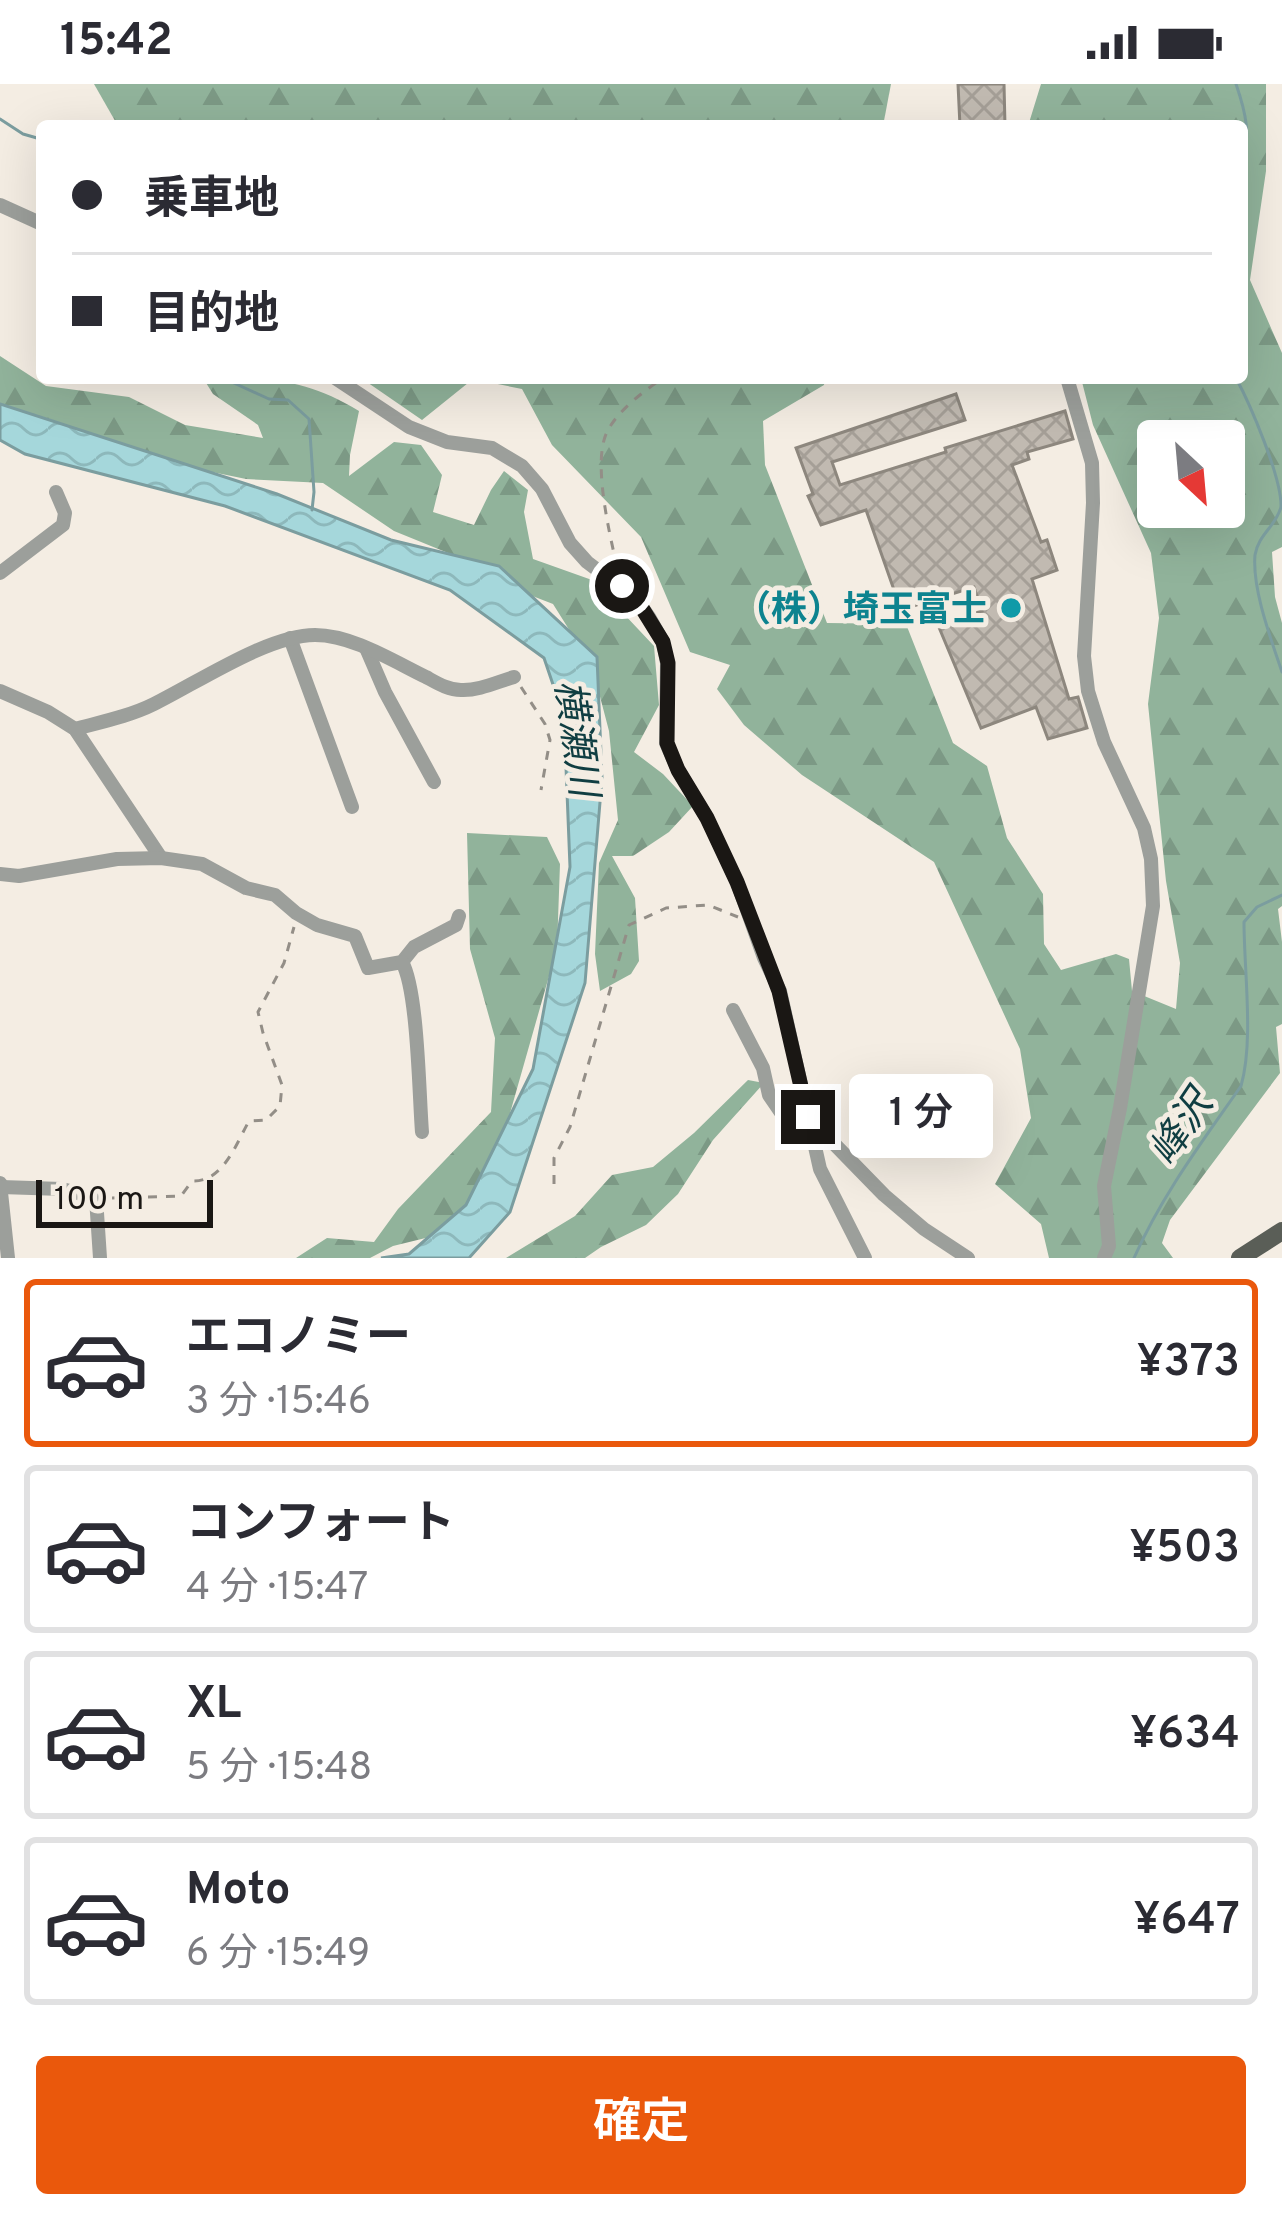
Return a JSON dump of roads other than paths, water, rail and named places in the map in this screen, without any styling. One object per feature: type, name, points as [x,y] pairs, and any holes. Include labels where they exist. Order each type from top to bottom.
[{"type":"main road","points":[[1240,1258],[1282,1231]]},
{"type":"street","points":[[0,205],[36,221]]},
{"type":"street","points":[[344,384],[409,427],[447,442],[492,448],[522,466],[542,489],[570,543],[637,600],[663,642],[668,663],[667,743],[737,882],[779,991],[820,1168],[865,1258]]},
{"type":"street","points":[[1069,384],[1092,463],[1084,656],[1088,691],[1104,742],[1144,828],[1154,906],[1103,1186],[1109,1246],[1104,1258]]},
{"type":"street","points":[[0,573],[63,525],[65,513],[56,492]]},
{"type":"street","points":[[75,729],[148,707],[237,660],[290,638],[313,634],[366,649],[448,688],[463,691],[514,676]]},
{"type":"street","points":[[290,638],[352,806]]},
{"type":"street","points":[[366,649],[434,782]]},
{"type":"street","points":[[0,692],[75,729],[161,858]]},
{"type":"street","points":[[0,874],[19,876],[117,859],[202,864],[246,888],[274,895],[317,925],[355,935],[368,968],[402,962],[414,947],[456,925],[459,916]]},
{"type":"street","points":[[402,962],[412,1002],[422,1132]]},
{"type":"street","points":[[733,1010],[782,1114],[808,1117],[884,1195],[968,1258]]},
{"type":"street","points":[[8,1258],[0,1185],[62,1189],[97,1198],[100,1258]]},
{"type":"water","name":"横瀬川","points":[[0,404],[277,494],[391,540],[499,566],[597,657],[602,778],[585,983],[510,1212],[469,1258],[381,1258],[409,1254],[466,1205],[533,1069],[570,867],[564,717],[544,658],[450,590],[225,506],[25,454],[0,440]]},
{"type":"waterway","name":"峰沢","points":[[1236,84],[1245,120]]},
{"type":"waterway","points":[[0,119],[36,138]]},
{"type":"waterway","points":[[236,384],[269,399],[288,400],[309,419],[312,510]]},
{"type":"waterway","name":"峰沢","points":[[1239,384],[1280,494],[1281,507],[1257,548],[1255,568],[1263,614],[1282,672]]},
{"type":"waterway","name":"峰沢","points":[[1134,1258],[1170,1191],[1241,1086],[1248,1027],[1244,922],[1257,907],[1282,895]]},
{"type":"place","name":"（株）埼玉富士","points":[[1011,608]]}]
